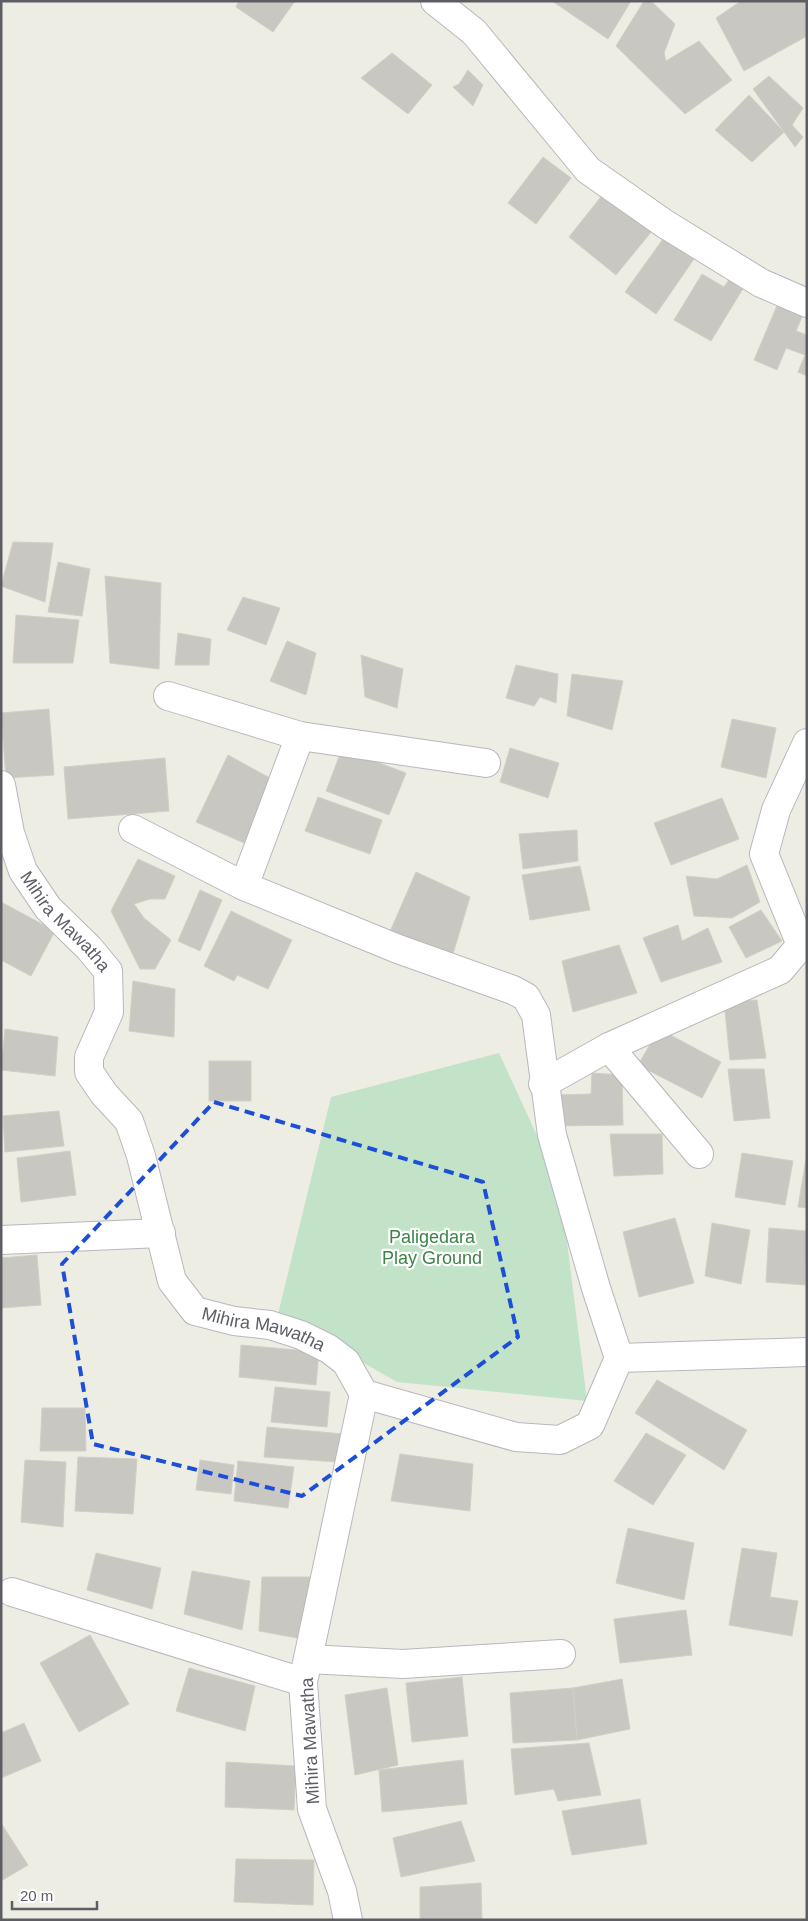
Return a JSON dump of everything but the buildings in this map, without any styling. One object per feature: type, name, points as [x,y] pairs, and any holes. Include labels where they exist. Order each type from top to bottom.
[{"type":"street","points":[[435,1],[474,32],[588,170],[665,224],[761,283],[807,303]]},
{"type":"street","points":[[168,696],[300,736],[486,763]]},
{"type":"street","points":[[244,886],[300,736]]},
{"type":"street","points":[[543,1084],[609,1047],[780,970],[801,945],[764,854],[776,810],[807,743]]},
{"type":"street","name":"Mihira Mawatha","points":[[1,784],[10,833],[23,871],[48,908],[89,948],[108,971],[109,1012],[88,1057],[89,1072],[104,1094],[129,1121],[141,1156],[172,1281],[195,1311],[234,1321],[270,1325],[322,1345],[346,1362],[364,1394],[306,1671],[312,1809],[342,1891],[348,1920]]},
{"type":"street","points":[[133,829],[244,886],[398,950],[513,990],[526,998],[536,1015],[543,1084],[552,1135],[596,1288],[619,1358],[590,1426],[560,1440],[516,1437],[364,1394]]},
{"type":"street","points":[[609,1047],[699,1154]]},
{"type":"street","points":[[1,1240],[161,1233]]},
{"type":"street","points":[[619,1358],[807,1352]]},
{"type":"street","points":[[12,1592],[306,1671],[561,1654]]},
{"type":"highlighted area","points":[[214,1102],[483,1182],[518,1337],[302,1496],[93,1444],[62,1264]]},
{"type":"green space","name":"Paligedara Play Ground","points":[[499,1053],[560,1186],[587,1401],[397,1382],[278,1314],[331,1097]]}]
